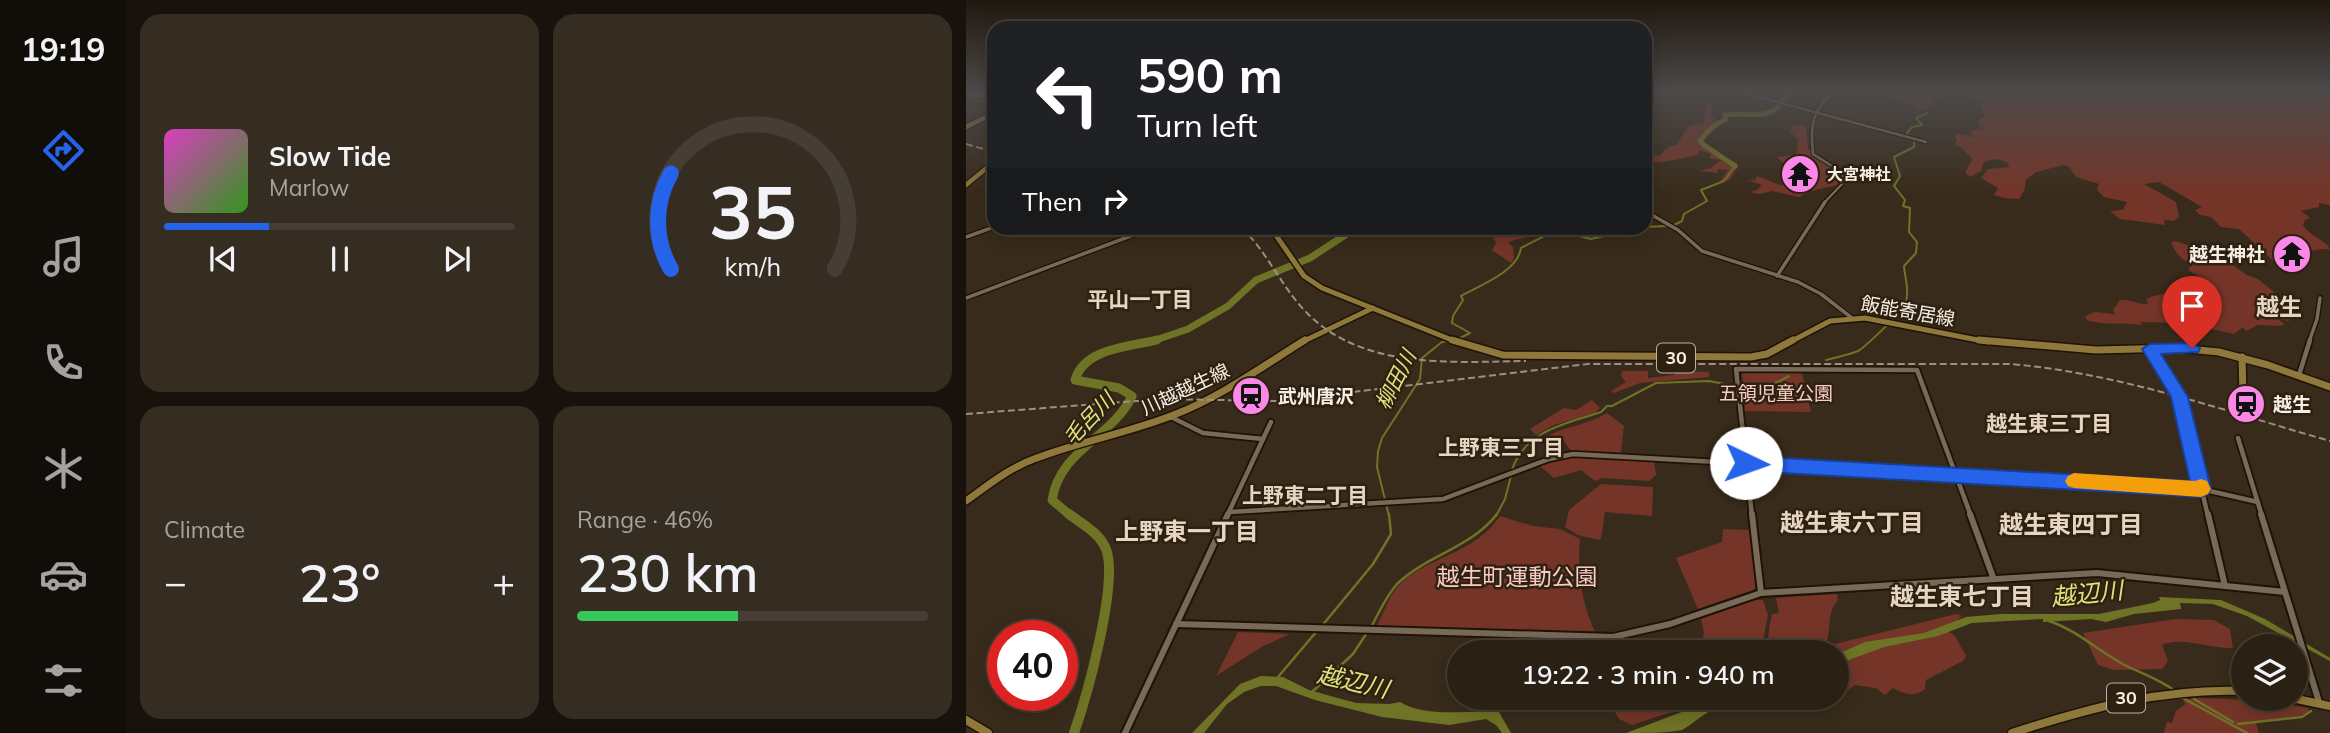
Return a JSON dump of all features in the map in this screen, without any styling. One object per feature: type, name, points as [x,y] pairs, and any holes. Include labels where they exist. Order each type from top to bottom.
[{"type":"main road","points":[[966,185],[987,168]]},
{"type":"main road","name":"飯能寄居線","points":[[1276,235],[1307,278],[1322,288],[1450,340],[1503,355],[1751,357],[1767,354],[1826,323],[1852,318],[1895,323],[1997,344],[2096,350],[2192,348],[2242,357],[2330,387]]},
{"type":"main road","name":"川越越生線","points":[[966,501],[1020,464],[1170,417],[1250,376],[1304,341],[1373,308]]},
{"type":"main road","points":[[2242,357],[2243,397]]},
{"type":"main road","name":"30","points":[[2012,733],[2128,698],[2179,692],[2231,691]]},
{"type":"main road","points":[[2308,701],[2330,706]]},
{"type":"main road","points":[[966,720],[988,733]]},
{"type":"street","points":[[1777,276],[1826,199],[1844,178],[1838,168],[1813,154],[1810,126]]},
{"type":"street","points":[[1871,126],[1926,142]]},
{"type":"street","points":[[1652,215],[1678,230],[1707,254],[1798,282],[1821,294],[1852,318]]},
{"type":"street","points":[[966,237],[987,230]]},
{"type":"street","points":[[966,298],[1133,235]]},
{"type":"street","points":[[2299,375],[2301,360],[2315,332],[2320,298]]},
{"type":"street","points":[[2150,349],[2179,397],[2225,586]]},
{"type":"street","points":[[1761,593],[1736,369],[1917,370],[1993,577]]},
{"type":"street","points":[[1170,417],[1179,424],[1226,438],[1263,439]]},
{"type":"street","points":[[1125,733],[1272,422]]},
{"type":"street","points":[[2238,438],[2319,703]]},
{"type":"street","points":[[1229,512],[1448,498],[1549,459],[1573,454],[2201,489],[2258,502]]},
{"type":"street","points":[[1176,624],[1613,636],[1648,630],[1761,593],[1993,577],[2097,573],[2225,586],[2286,596]]},
{"type":"green space","points":[[1689,126],[1712,126],[1699,141],[1717,155],[1737,163],[1738,167],[1729,180],[1719,183],[1728,170],[1718,169],[1717,173],[1700,171],[1721,160],[1709,158],[1711,154],[1699,150],[1698,155],[1652,162],[1652,155],[1659,156],[1668,147],[1676,145]]},
{"type":"green space","points":[[1793,126],[1806,126],[1808,149],[1837,169],[1841,179],[1837,185],[1811,191],[1799,197],[1772,191],[1760,194],[1749,192],[1762,185],[1748,180],[1755,180],[1757,176],[1780,185],[1785,184],[1782,180],[1787,167],[1777,157],[1796,155],[1799,140],[1790,132]]},
{"type":"green space","points":[[1980,126],[2330,126],[2330,205],[2319,203],[2319,207],[2301,211],[2310,218],[2305,220],[2303,225],[2306,229],[2330,249],[2305,252],[2305,259],[2285,261],[2281,268],[2239,229],[2221,227],[2211,217],[2200,215],[2195,210],[2202,207],[2159,182],[2144,184],[2176,202],[2179,217],[2174,221],[2164,220],[2165,225],[2120,219],[2110,211],[2123,210],[2127,202],[2104,197],[2097,190],[2099,184],[2076,177],[2069,167],[2064,165],[2036,172],[2026,180],[2019,199],[1994,195],[1998,188],[1981,178],[1988,169],[2009,167],[2008,163],[1996,159],[1987,161],[1983,163],[1981,171],[1970,177],[1965,173],[1972,159],[1955,144],[1957,140],[1954,137],[1958,134],[1981,138],[1969,134],[1975,129],[1983,130]]},
{"type":"green space","points":[[1492,235],[1534,235],[1508,243],[1513,247],[1514,258],[1511,263],[1492,250],[1496,243]]},
{"type":"green space","points":[[2175,241],[2215,253],[2247,275],[2258,279],[2290,305],[2294,318],[2288,321],[2278,319],[2284,324],[2281,326],[2258,325],[2246,331],[2243,327],[2234,334],[2185,323],[2141,322],[2141,325],[2087,320],[2085,316],[2095,312],[2115,314],[2113,310],[2120,300],[2148,304],[2146,299],[2153,296],[2192,290],[2206,284],[2206,280],[2188,270],[2192,264],[2177,253],[2171,243]]},
{"type":"green space","points":[[1622,371],[1648,371],[1648,378],[1674,375],[1679,371],[1708,372],[1710,375],[1640,383],[1614,393],[1611,391],[1626,382],[1621,376]]},
{"type":"green space","name":"五領児童公園","points":[[1742,373],[1802,373],[1811,412],[1745,411]]},
{"type":"green space","points":[[1592,400],[1600,408],[1595,413],[1554,425],[1536,435],[1530,429],[1564,408],[1576,410]]},
{"type":"green space","points":[[1607,413],[1624,426],[1621,452],[1618,454],[1571,451],[1561,437],[1550,443],[1546,437],[1592,420]]},
{"type":"green space","points":[[1581,456],[1654,461],[1656,475],[1649,481],[1602,478],[1595,481],[1581,470],[1554,478],[1540,466]]},
{"type":"green space","points":[[1601,484],[1653,487],[1652,516],[1605,512],[1601,539],[1598,540],[1578,535],[1565,527],[1569,510]]},
{"type":"green space","name":"越生町運動公園","points":[[1500,516],[1533,526],[1560,529],[1580,539],[1581,586],[1595,632],[1377,626],[1390,597],[1401,583],[1425,566],[1478,538]]},
{"type":"green space","points":[[1723,529],[1750,530],[1756,587],[1698,609],[1676,558],[1722,542]]},
{"type":"green space","points":[[1837,594],[1838,600],[1830,617],[1827,640],[1768,640],[1772,614],[1779,613],[1776,598]]},
{"type":"green space","points":[[1752,600],[1763,600],[1768,615],[1763,640],[1701,640],[1704,631],[1701,619]]},
{"type":"green space","points":[[1956,614],[1962,616],[1951,625],[1949,632],[1955,636],[1966,656],[1963,661],[1926,680],[1925,689],[1917,693],[1909,694],[1893,688],[1885,695],[1876,688],[1855,685],[1849,689],[1849,641]]},
{"type":"green space","points":[[2175,619],[2214,620],[2230,629],[2231,648],[2187,642],[2170,643],[2162,645],[2168,661],[2162,669],[2114,670],[2098,665],[2083,633]]},
{"type":"green space","points":[[1238,632],[1288,635],[1263,646],[1216,676]]},
{"type":"green space","points":[[2193,698],[2231,699],[2231,711],[2308,711],[2308,708],[2309,712],[2256,723],[2259,733],[2164,733],[2167,722],[2172,723],[2176,711],[2186,704],[2183,701]]},
{"type":"green space","points":[[1614,710],[1677,710],[1632,725],[1619,719]]},
{"type":"shaded area","points":[[2159,597],[2221,600],[2265,619],[2290,634],[2280,634],[2247,616],[2213,604],[2180,603],[2181,609],[2134,614],[2106,622],[2091,619],[2043,622],[2043,619],[1972,623],[1938,636],[1884,647],[1849,660],[1849,649],[1865,642],[1924,633],[1966,617],[2001,614],[2099,614],[2160,600]]},
{"type":"shaded area","points":[[2308,645],[2330,658],[2330,661],[2308,649]]},
{"type":"shaded area","points":[[1261,676],[1283,677],[1309,690],[1356,703],[1400,702],[1436,712],[1499,712],[1511,733],[1502,733],[1486,719],[1449,725],[1382,717],[1315,700],[1276,686],[1261,686],[1244,692],[1227,704],[1204,733],[1192,733],[1240,684]]},
{"type":"shaded area","points":[[1687,710],[1712,710],[1682,730],[1626,733]]},
{"type":"waterway","name":"柳田川","points":[[1714,126],[1700,141],[1735,166]]},
{"type":"waterway","points":[[1910,137],[1907,133],[1916,126]]},
{"type":"waterway","points":[[1826,360],[1858,351],[1905,305],[1907,290],[1904,266],[1916,253],[1917,242],[1909,232],[1910,208],[1903,206],[1905,200],[1894,186],[1900,176],[1894,157],[1914,147],[1914,140]]},
{"type":"waterway","name":"柳田川","points":[[1672,226],[1682,221],[1684,214],[1707,201],[1701,190],[1724,181],[1735,166]]},
{"type":"waterway","name":"柳田川","points":[[1652,227],[1667,226]]},
{"type":"waterway","name":"毛呂川","points":[[1154,341],[1188,329],[1228,306],[1256,280],[1310,258],[1345,235]]},
{"type":"waterway","name":"柳田川","points":[[1458,339],[1470,333],[1452,323],[1453,316],[1463,300],[1461,296],[1506,270],[1513,264],[1521,248],[1546,235]]},
{"type":"waterway","name":"柳田川","points":[[1575,235],[1591,239],[1609,235]]},
{"type":"waterway","name":"毛呂川","points":[[1071,516],[1052,500],[1057,483],[1076,455],[1113,422],[1132,396],[1119,388],[1075,380],[1080,369],[1098,355],[1154,341]]},
{"type":"waterway","name":"毛呂川","points":[[1150,342],[1154,341]]},
{"type":"waterway","name":"柳田川","points":[[1389,516],[1377,467],[1382,438],[1420,379],[1422,358],[1442,342],[1449,341]]},
{"type":"waterway","points":[[1740,387],[1770,386],[1789,376]]},
{"type":"waterway","points":[[1512,470],[1526,446],[1548,430],[1601,412],[1607,406],[1612,406],[1656,383],[1709,381],[1735,386]]},
{"type":"waterway","points":[[1496,516],[1505,499],[1511,476]]},
{"type":"waterway","name":"毛呂川","points":[[1069,514],[1101,540],[1107,552],[1109,569],[1099,642],[1074,733]]},
{"type":"waterway","name":"柳田川","points":[[1321,627],[1373,564],[1391,534],[1389,514]]},
{"type":"waterway","points":[[1371,627],[1397,584],[1475,535],[1497,514]]},
{"type":"waterway","name":"越辺川","points":[[2049,621],[2068,629],[2121,663],[2175,691]]},
{"type":"waterway","name":"柳田川","points":[[1278,677],[1317,631]]},
{"type":"waterway","name":"越辺川","points":[[1313,691],[1353,654],[1368,631]]},
{"type":"waterway","points":[[2181,697],[2247,733]]},
{"type":"waterway","points":[[2194,699],[2233,722]]},
{"type":"waterway","points":[[2238,724],[2302,717],[2311,711]]},
{"type":"railway","points":[[966,144],[987,150]]},
{"type":"railway","points":[[1248,235],[1307,313],[1329,331],[1355,345],[1410,359],[1526,361]]},
{"type":"railway","points":[[966,414],[1162,399],[1277,401],[1588,364],[2010,364],[2131,384],[2330,441]]},
{"type":"slow traffic","points":[[2074,481],[2201,489],[2201,486]]},
{"type":"place","name":"大宮神社","points":[[1800,174]]},
{"type":"place","name":"越生神社","points":[[2292,254]]},
{"type":"place","name":"武州唐沢","points":[[1251,396]]},
{"type":"place","name":"越生","points":[[2246,404]]},
{"type":"district","name":"平山一丁目","points":[[1140,300]]},
{"type":"district","name":"越生","points":[[2279,307]]},
{"type":"district","name":"越生東三丁目","points":[[2049,424]]},
{"type":"district","name":"上野東三丁目","points":[[1501,448]]},
{"type":"district","name":"上野東二丁目","points":[[1305,496]]},
{"type":"district","name":"越生東六丁目","points":[[1852,523]]},
{"type":"district","name":"越生東四丁目","points":[[2071,525]]},
{"type":"district","name":"上野東一丁目","points":[[1187,532]]},
{"type":"district","name":"越生東七丁目","points":[[1962,597]]},
{"type":"route","points":[[1746,463],[2201,489],[2179,397],[2150,349],[2192,348]]}]
